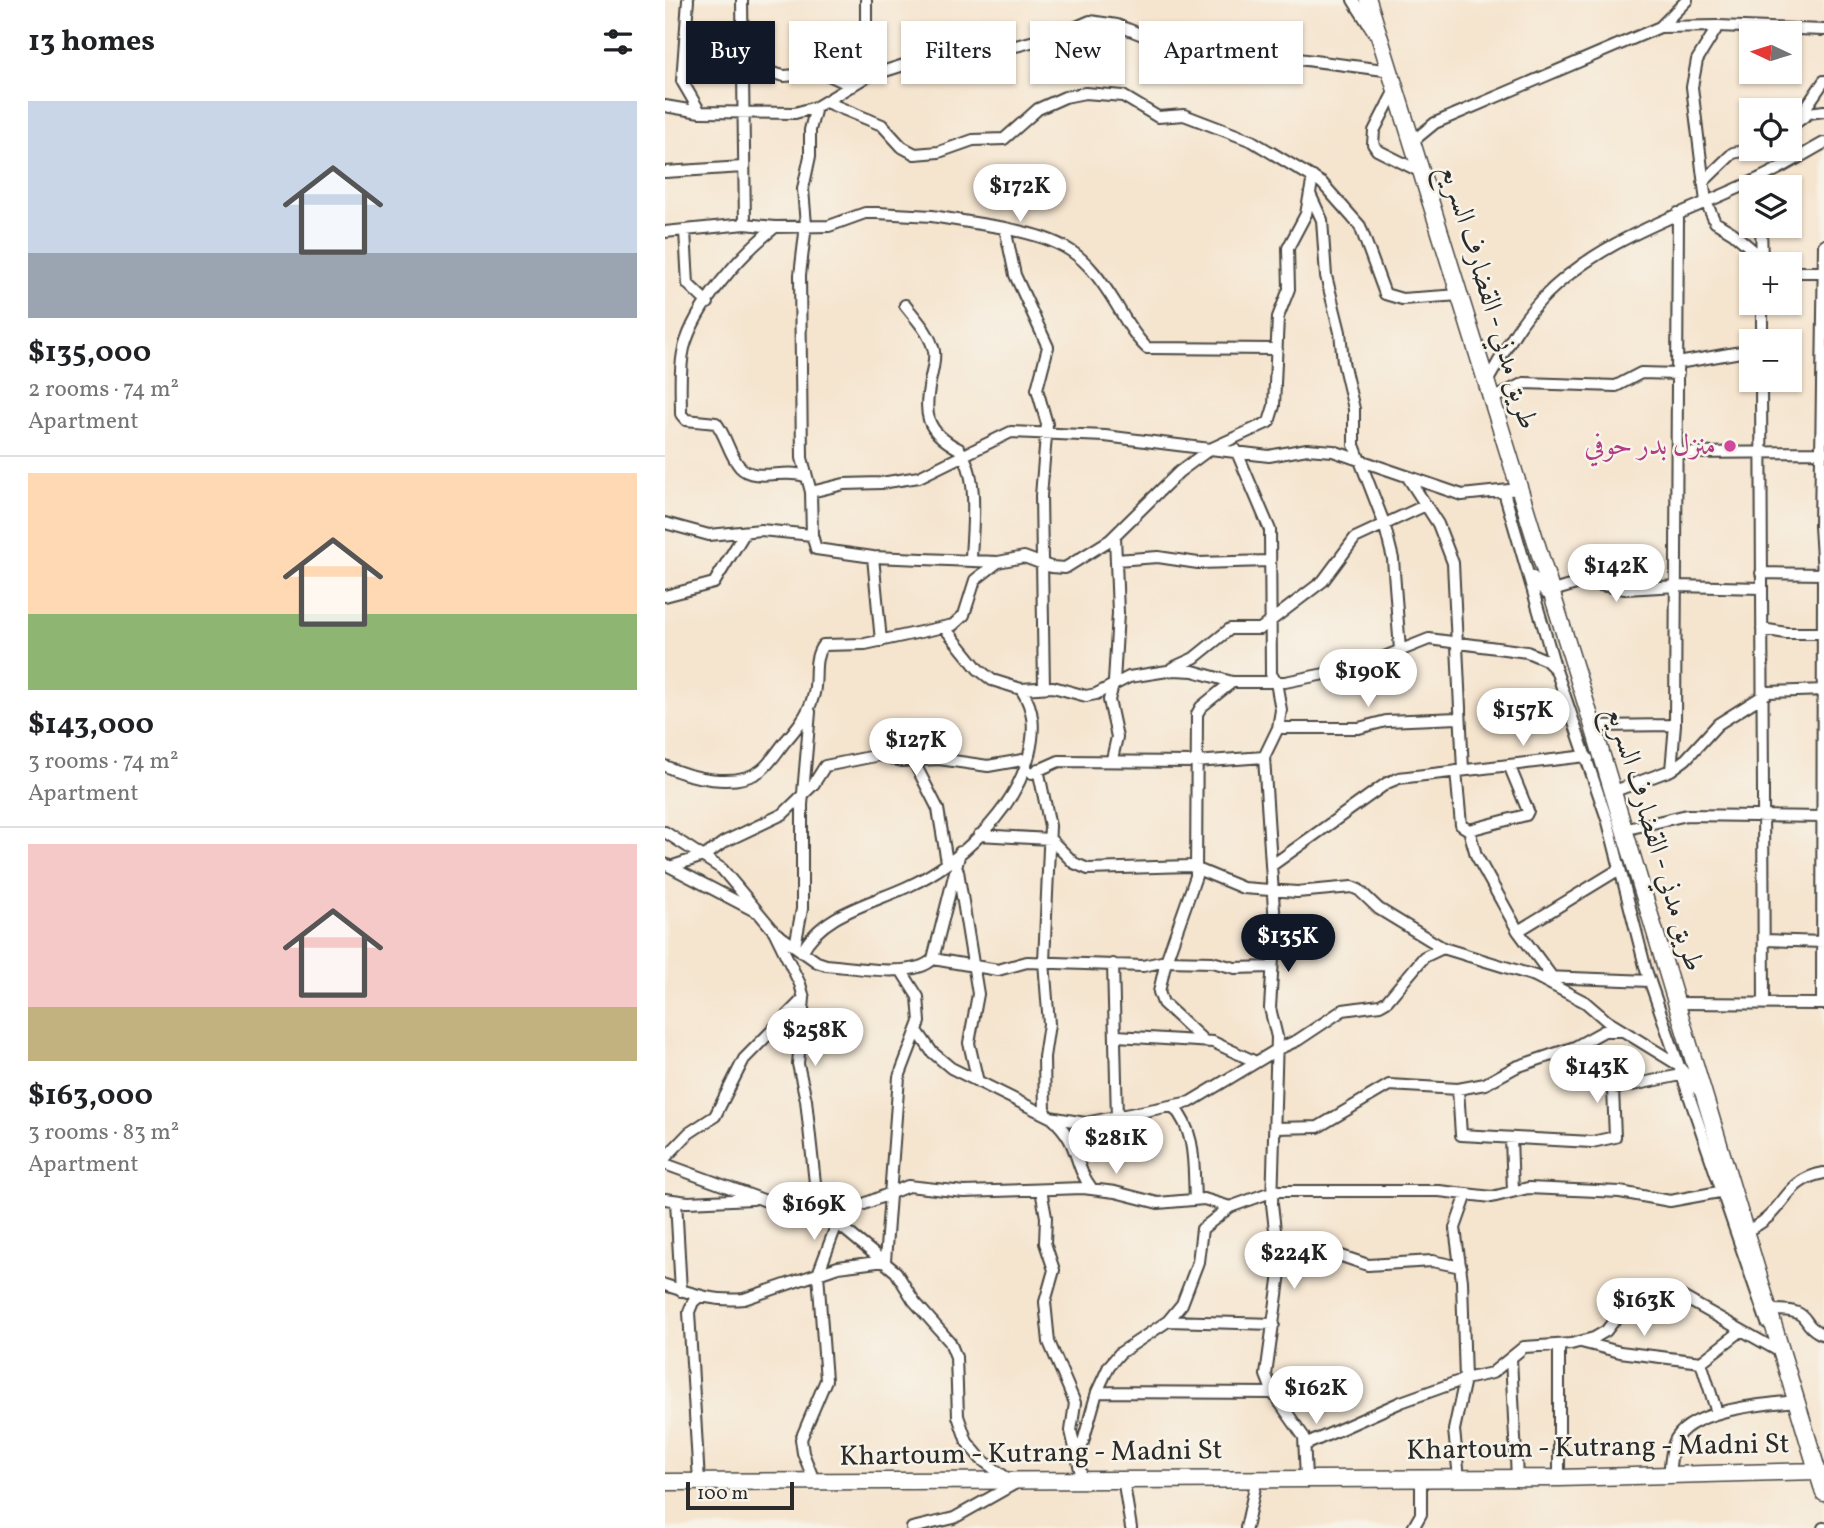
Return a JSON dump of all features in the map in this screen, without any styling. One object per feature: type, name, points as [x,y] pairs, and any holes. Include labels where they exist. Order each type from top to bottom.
[{"type":"highway","name":"طريق مدني - القضارف السريع","points":[[1368,0],[1387,53],[1492,399],[1511,491],[1550,593],[1593,726],[1796,1401],[1821,1472],[1824,1493]]},
{"type":"highway","name":"Khartoum - Kutrang - Madni St","points":[[665,1482],[815,1483],[1025,1478],[1559,1478],[1821,1472]]},
{"type":"street","points":[[688,0],[682,82],[700,112]]},
{"type":"street","points":[[742,0],[742,21]]},
{"type":"street","points":[[866,0],[866,21]]},
{"type":"street","points":[[1353,0],[1387,53]]},
{"type":"street","points":[[1413,141],[1435,123],[1660,27],[1687,0]]},
{"type":"street","points":[[887,72],[953,50],[1004,49],[1058,35],[1090,21],[1117,25],[1158,41],[1395,79],[1374,131],[1373,144],[1377,150],[1423,173]]},
{"type":"street","points":[[1718,26],[1697,60],[1692,87],[1706,202],[1714,222],[1733,233],[1753,252]]},
{"type":"street","points":[[1660,27],[1824,30]]},
{"type":"street","points":[[1802,112],[1824,81]]},
{"type":"street","points":[[742,84],[745,223]]},
{"type":"street","points":[[665,106],[700,112],[785,114],[821,104],[853,84]]},
{"type":"street","points":[[821,104],[873,120],[908,151],[924,154],[973,140],[1004,139],[1038,109],[1065,97],[1117,94],[1131,99],[1158,117],[1184,115],[1230,131],[1285,158],[1313,177],[1355,217],[1385,294],[1402,299],[1460,295]]},
{"type":"street","points":[[821,104],[810,130],[810,156],[802,198],[806,225],[800,275],[803,325],[800,412],[804,476],[811,492],[812,535],[816,549],[823,552],[998,562],[1024,557],[1044,565],[1065,568],[1115,536],[1179,472],[1210,449],[1269,422],[1274,406],[1278,317],[1289,289],[1288,248],[1306,214],[1313,177]]},
{"type":"street","points":[[1802,118],[1809,113],[1824,111]]},
{"type":"street","points":[[1773,175],[1824,143]]},
{"type":"street","points":[[1703,182],[1733,153],[1739,152]]},
{"type":"street","points":[[665,172],[743,167]]},
{"type":"street","points":[[1487,382],[1517,330],[1548,293],[1613,244],[1678,213],[1739,190]]},
{"type":"street","points":[[1310,193],[1322,220],[1326,276],[1341,332],[1343,362],[1354,409],[1353,437],[1358,458],[1384,523],[1395,571],[1400,650]]},
{"type":"street","points":[[665,232],[745,223],[775,227],[837,225],[865,214],[877,213],[932,216],[1005,228],[1035,234],[1079,254],[1095,271],[1147,348],[1277,349]]},
{"type":"street","points":[[1671,770],[1675,725],[1677,586],[1678,213]]},
{"type":"street","points":[[775,227],[724,275],[684,347],[682,418],[716,423],[739,466],[746,472],[790,472],[804,476]]},
{"type":"street","points":[[1005,228],[1015,275],[1047,341],[1037,389],[1047,417],[1041,496],[1044,687]]},
{"type":"street","points":[[685,231],[688,284],[708,303]]},
{"type":"street","points":[[1676,1003],[1823,1004],[1824,574],[1820,526],[1824,452],[1824,245]]},
{"type":"street","points":[[1802,272],[1824,272]]},
{"type":"street","points":[[905,305],[931,341],[935,354],[929,387],[930,424],[941,440],[959,449],[964,455],[971,493],[971,559]]},
{"type":"street","points":[[1492,399],[1524,383],[1616,386],[1641,373],[1678,368],[1739,354]]},
{"type":"street","points":[[1761,392],[1764,1003]]},
{"type":"street","points":[[811,492],[844,484],[906,480],[933,472],[1011,432],[1046,432],[1236,450],[1269,456],[1320,449],[1358,458],[1462,495],[1511,491],[1556,670],[1608,822],[1650,981],[1757,1302],[1780,1347]]},
{"type":"street","points":[[1236,450],[1269,523],[1271,674],[1276,682],[1281,710],[1278,728],[1265,757],[1275,925],[1271,967],[1274,987],[1270,1008],[1278,1049],[1272,1204],[1280,1273],[1266,1375],[1273,1393],[1300,1431],[1305,1445],[1306,1478]]},
{"type":"street","points":[[1678,453],[1824,452]]},
{"type":"street","points":[[1406,475],[1439,524],[1453,563],[1459,642],[1461,825],[1469,830],[1476,855],[1518,931],[1552,977]]},
{"type":"street","points":[[1167,671],[1193,658],[1230,629],[1256,631],[1323,581],[1355,538],[1426,505]]},
{"type":"street","points":[[665,523],[709,535],[744,534],[761,530],[812,535]]},
{"type":"street","points":[[665,596],[713,583],[744,534]]},
{"type":"street","points":[[1112,759],[1117,737],[1109,700],[1114,682],[1118,613],[1115,536]]},
{"type":"street","points":[[873,556],[881,641]]},
{"type":"street","points":[[1116,560],[1158,557],[1198,563],[1269,561]]},
{"type":"street","points":[[665,766],[711,778],[750,776],[761,770],[798,727],[815,695],[817,653],[823,645],[881,641],[953,625],[964,615],[975,580],[998,562]]},
{"type":"street","points":[[1529,571],[1543,592],[1550,593],[1583,582],[1625,589],[1677,586],[1761,589]]},
{"type":"street","points":[[1761,573],[1824,574]]},
{"type":"street","points":[[944,627],[978,669],[992,680],[1021,689],[1044,687],[1086,696],[1096,694],[1114,682],[1167,671],[1184,670],[1232,682],[1276,682],[1359,667],[1429,639],[1527,652],[1546,660],[1556,670]]},
{"type":"street","points":[[1762,629],[1786,633],[1824,633]]},
{"type":"street","points":[[1203,1040],[1159,998],[1166,961],[1197,867],[1197,714],[1232,682]]},
{"type":"street","points":[[667,832],[706,855],[736,882],[774,931],[826,965],[901,970],[921,968],[933,959],[952,863],[979,835],[1019,781],[1028,759],[1033,720],[1030,706],[1021,689]]},
{"type":"street","points":[[1586,756],[1610,787],[1671,770],[1686,759],[1718,724],[1773,691],[1824,690]]},
{"type":"street","points":[[799,949],[803,794],[810,705]]},
{"type":"street","points":[[1278,728],[1359,728],[1386,721],[1458,718]]},
{"type":"street","points":[[1593,726],[1675,725]]},
{"type":"street","points":[[669,865],[706,855],[724,842],[783,814],[825,766],[880,755],[914,762],[939,760],[1000,766],[1028,759]]},
{"type":"street","points":[[1271,866],[1387,783],[1399,778],[1586,756]]},
{"type":"street","points":[[1019,781],[1038,769],[1059,761],[1112,759],[1195,762],[1265,757]]},
{"type":"street","points":[[914,762],[938,809],[974,966],[978,995],[970,1054],[978,1082]]},
{"type":"street","points":[[1469,830],[1526,815],[1528,811],[1509,765]]},
{"type":"street","points":[[1038,769],[1049,813],[1050,839],[1044,962],[1049,1024],[1044,1057],[1047,1115],[1071,1138],[1080,1170],[1092,1189]]},
{"type":"street","points":[[1623,830],[1687,815],[1823,817]]},
{"type":"street","points":[[979,835],[1050,839],[1073,863],[1088,869],[1197,867],[1233,885],[1273,891],[1352,887],[1379,909],[1443,948],[1535,976],[1585,1002],[1679,1069],[1704,1097]]},
{"type":"street","points":[[799,949],[818,929],[875,898],[921,880],[952,863]]},
{"type":"street","points":[[669,865],[760,915]]},
{"type":"street","points":[[1518,931],[1619,870]]},
{"type":"street","points":[[774,931],[804,998],[798,1064],[806,1100],[812,1174],[838,1221],[853,1238],[885,1261],[954,1349],[956,1399],[967,1442],[981,1460],[1008,1479]]},
{"type":"street","points":[[1764,940],[1823,942]]},
{"type":"street","points":[[918,1032],[940,1060],[978,1082],[1047,1115],[1085,1123],[1117,1118],[1190,1101],[1298,1040],[1343,1010],[1380,1005],[1387,1001],[1424,957],[1443,948]]},
{"type":"street","points":[[933,959],[998,970],[1021,963],[1044,962],[1143,966],[1166,961],[1218,962],[1235,968],[1271,967]]},
{"type":"street","points":[[1113,964],[1117,1036],[1117,1118]]},
{"type":"street","points":[[885,1261],[893,1190],[899,1077],[918,1032],[918,998],[901,970]]},
{"type":"street","points":[[1535,976],[1650,981]]},
{"type":"street","points":[[665,1158],[689,1133],[715,1116],[744,1059],[804,998]]},
{"type":"street","points":[[1276,1128],[1318,1127],[1389,1085],[1458,1088],[1485,1084],[1516,1067],[1575,1047],[1604,1031],[1624,1032]]},
{"type":"street","points":[[1117,1036],[1203,1040],[1220,1044],[1256,1062]]},
{"type":"street","points":[[1458,1088],[1461,1135],[1591,1142],[1611,1139],[1616,1132],[1613,1089],[1679,1069]]},
{"type":"street","points":[[1173,1106],[1186,1121],[1191,1133],[1195,1199]]},
{"type":"street","points":[[1511,1138],[1513,1191]]},
{"type":"street","points":[[665,1164],[776,1205],[855,1207],[893,1190],[916,1186],[953,1191],[1092,1189],[1157,1203],[1195,1199],[1230,1207]]},
{"type":"street","points":[[1745,1231],[1769,1220],[1798,1181],[1824,1173]]},
{"type":"street","points":[[1078,1460],[1097,1392],[1120,1353],[1168,1321],[1189,1289],[1198,1262],[1202,1229],[1230,1207],[1274,1191],[1467,1194],[1492,1197],[1528,1188],[1620,1192],[1670,1201],[1719,1192]]},
{"type":"street","points":[[1041,1191],[1046,1217],[1045,1243],[1054,1270],[1045,1302],[1049,1342],[1075,1403],[1071,1431],[1082,1478]]},
{"type":"street","points":[[1459,1478],[1454,1430],[1465,1379],[1461,1267],[1455,1228],[1467,1194]]},
{"type":"street","points":[[681,1291],[671,1200],[757,1199]]},
{"type":"street","points":[[815,1483],[801,1446],[826,1380],[818,1274],[838,1221]]},
{"type":"street","points":[[1277,1250],[1303,1243],[1368,1265],[1432,1261],[1461,1267]]},
{"type":"street","points":[[665,1285],[719,1301],[744,1299],[852,1264],[885,1261]]},
{"type":"street","points":[[699,1482],[689,1312],[693,1301],[700,1296]]},
{"type":"street","points":[[1305,1445],[1401,1402],[1465,1379],[1492,1373],[1524,1347],[1581,1342],[1606,1331],[1627,1304],[1644,1296],[1681,1296],[1741,1331],[1780,1347]]},
{"type":"street","points":[[1769,1310],[1797,1311],[1804,1314],[1817,1332],[1824,1335]]},
{"type":"street","points":[[1168,1321],[1274,1324]]},
{"type":"street","points":[[1581,1342],[1620,1352],[1701,1362],[1741,1331]]},
{"type":"street","points":[[1559,1346],[1559,1478]]},
{"type":"street","points":[[1511,1358],[1517,1478]]},
{"type":"street","points":[[1701,1362],[1717,1413]]},
{"type":"street","points":[[1097,1392],[1273,1393]]},
{"type":"street","points":[[1669,1476],[1679,1436],[1717,1413],[1732,1408],[1796,1401]]},
{"type":"street","points":[[912,1528],[954,1518],[1025,1478]]},
{"type":"street","points":[[1123,1478],[1131,1528]]},
{"type":"street","points":[[1246,1528],[1257,1478]]},
{"type":"street","points":[[1412,1528],[1421,1514],[1421,1478]]},
{"type":"place","name":"منزل بدر حوفي","points":[[1730,446]]}]
